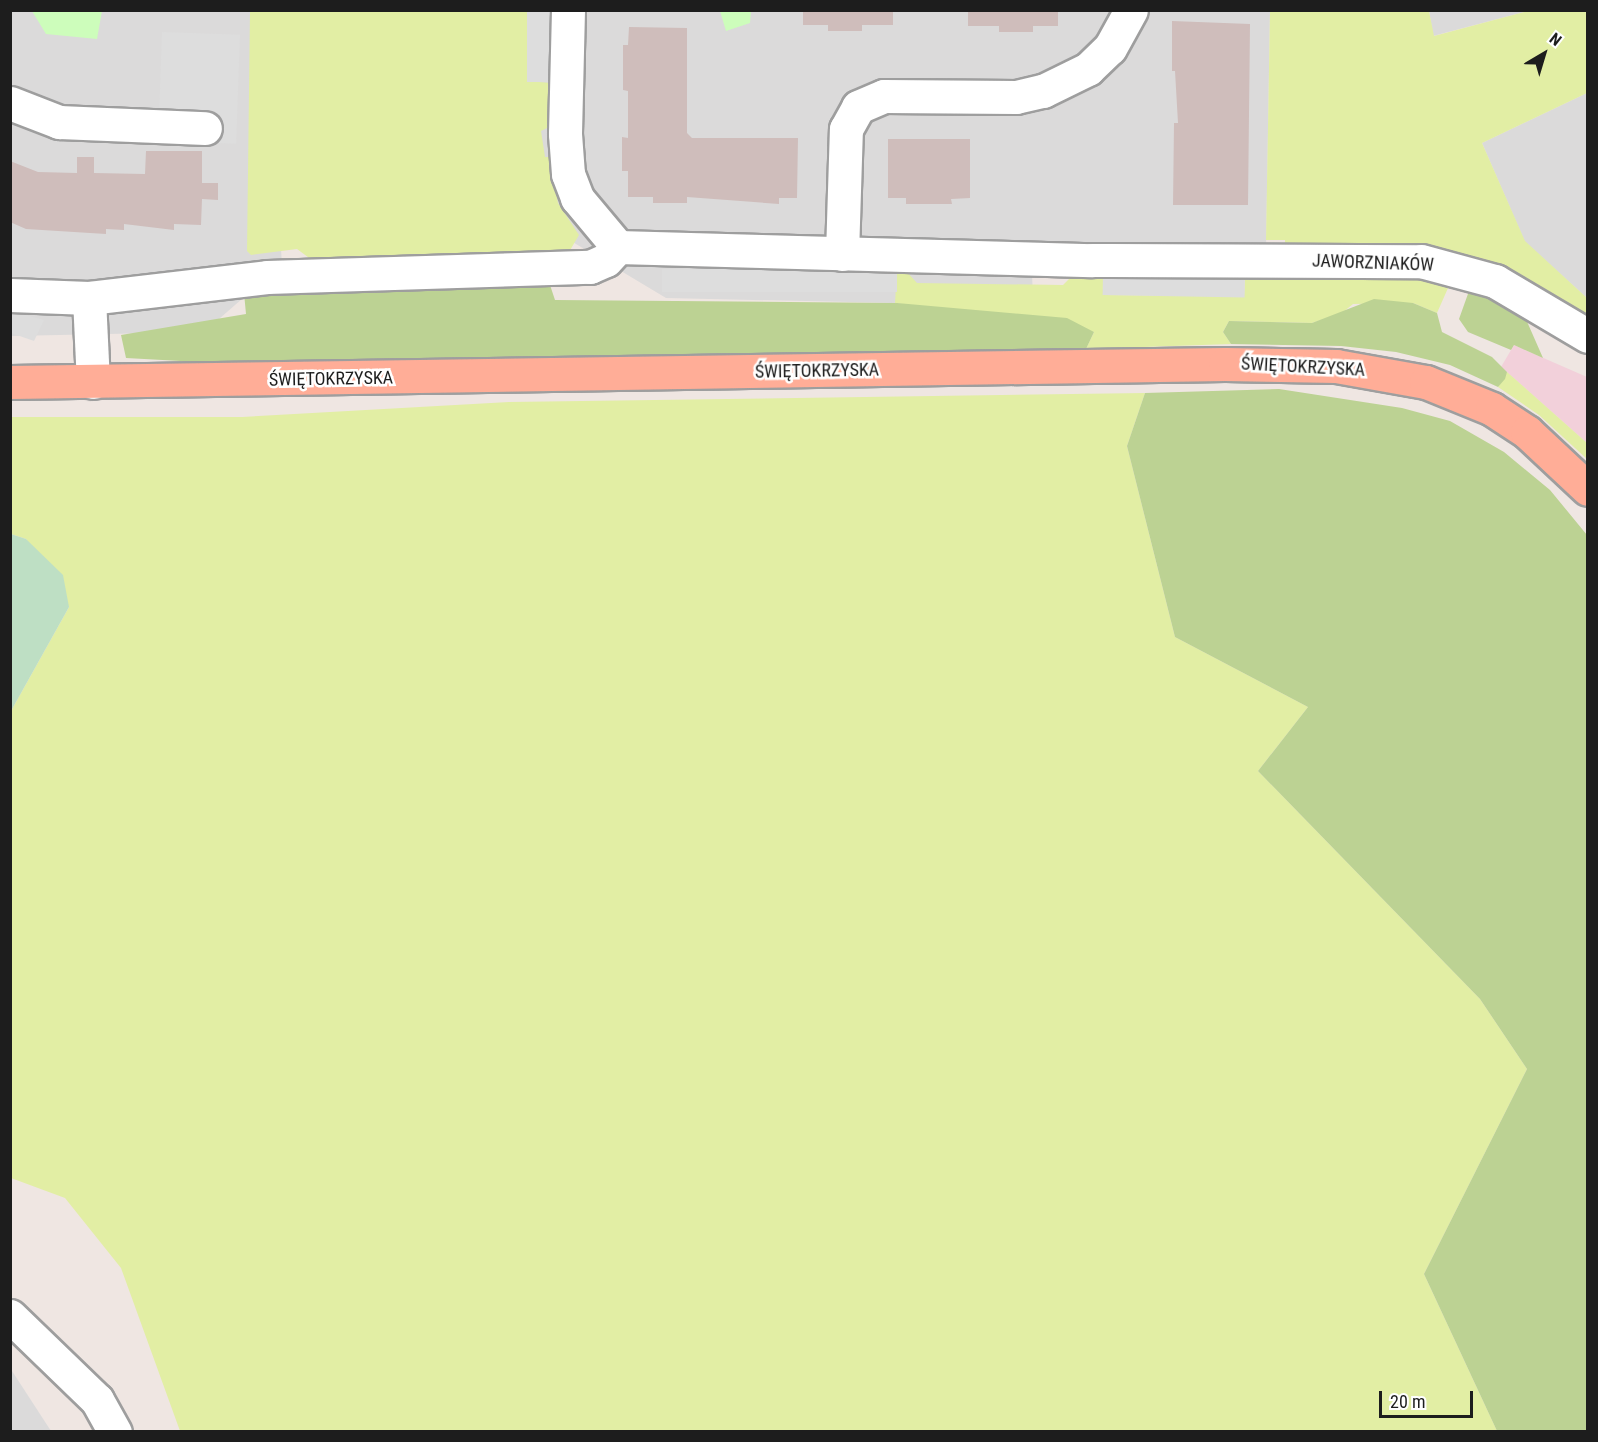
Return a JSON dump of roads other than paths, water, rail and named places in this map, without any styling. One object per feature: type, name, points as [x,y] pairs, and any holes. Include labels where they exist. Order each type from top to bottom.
[{"type":"main road","name":"ŚWIĘTOKRZYSKA","points":[[10,382],[1225,364],[1336,366],[1426,382],[1492,409],[1527,432],[1587,489]]},
{"type":"street","points":[[568,10],[565,134],[568,174],[578,198],[618,247],[842,254],[846,129],[858,107],[884,96],[1016,97],[1043,91],[1088,69],[1110,48],[1131,10]]},
{"type":"street","points":[[10,103],[59,122],[205,128]]},
{"type":"street","points":[[10,295],[89,298],[267,277],[590,267],[606,260],[618,247]]},
{"type":"street","name":"JAWORZNIAKÓW","points":[[842,254],[1443,265],[1495,281],[1587,336]]},
{"type":"street","points":[[89,298],[93,382]]},
{"type":"street","points":[[10,1316],[98,1400],[115,1431]]}]
